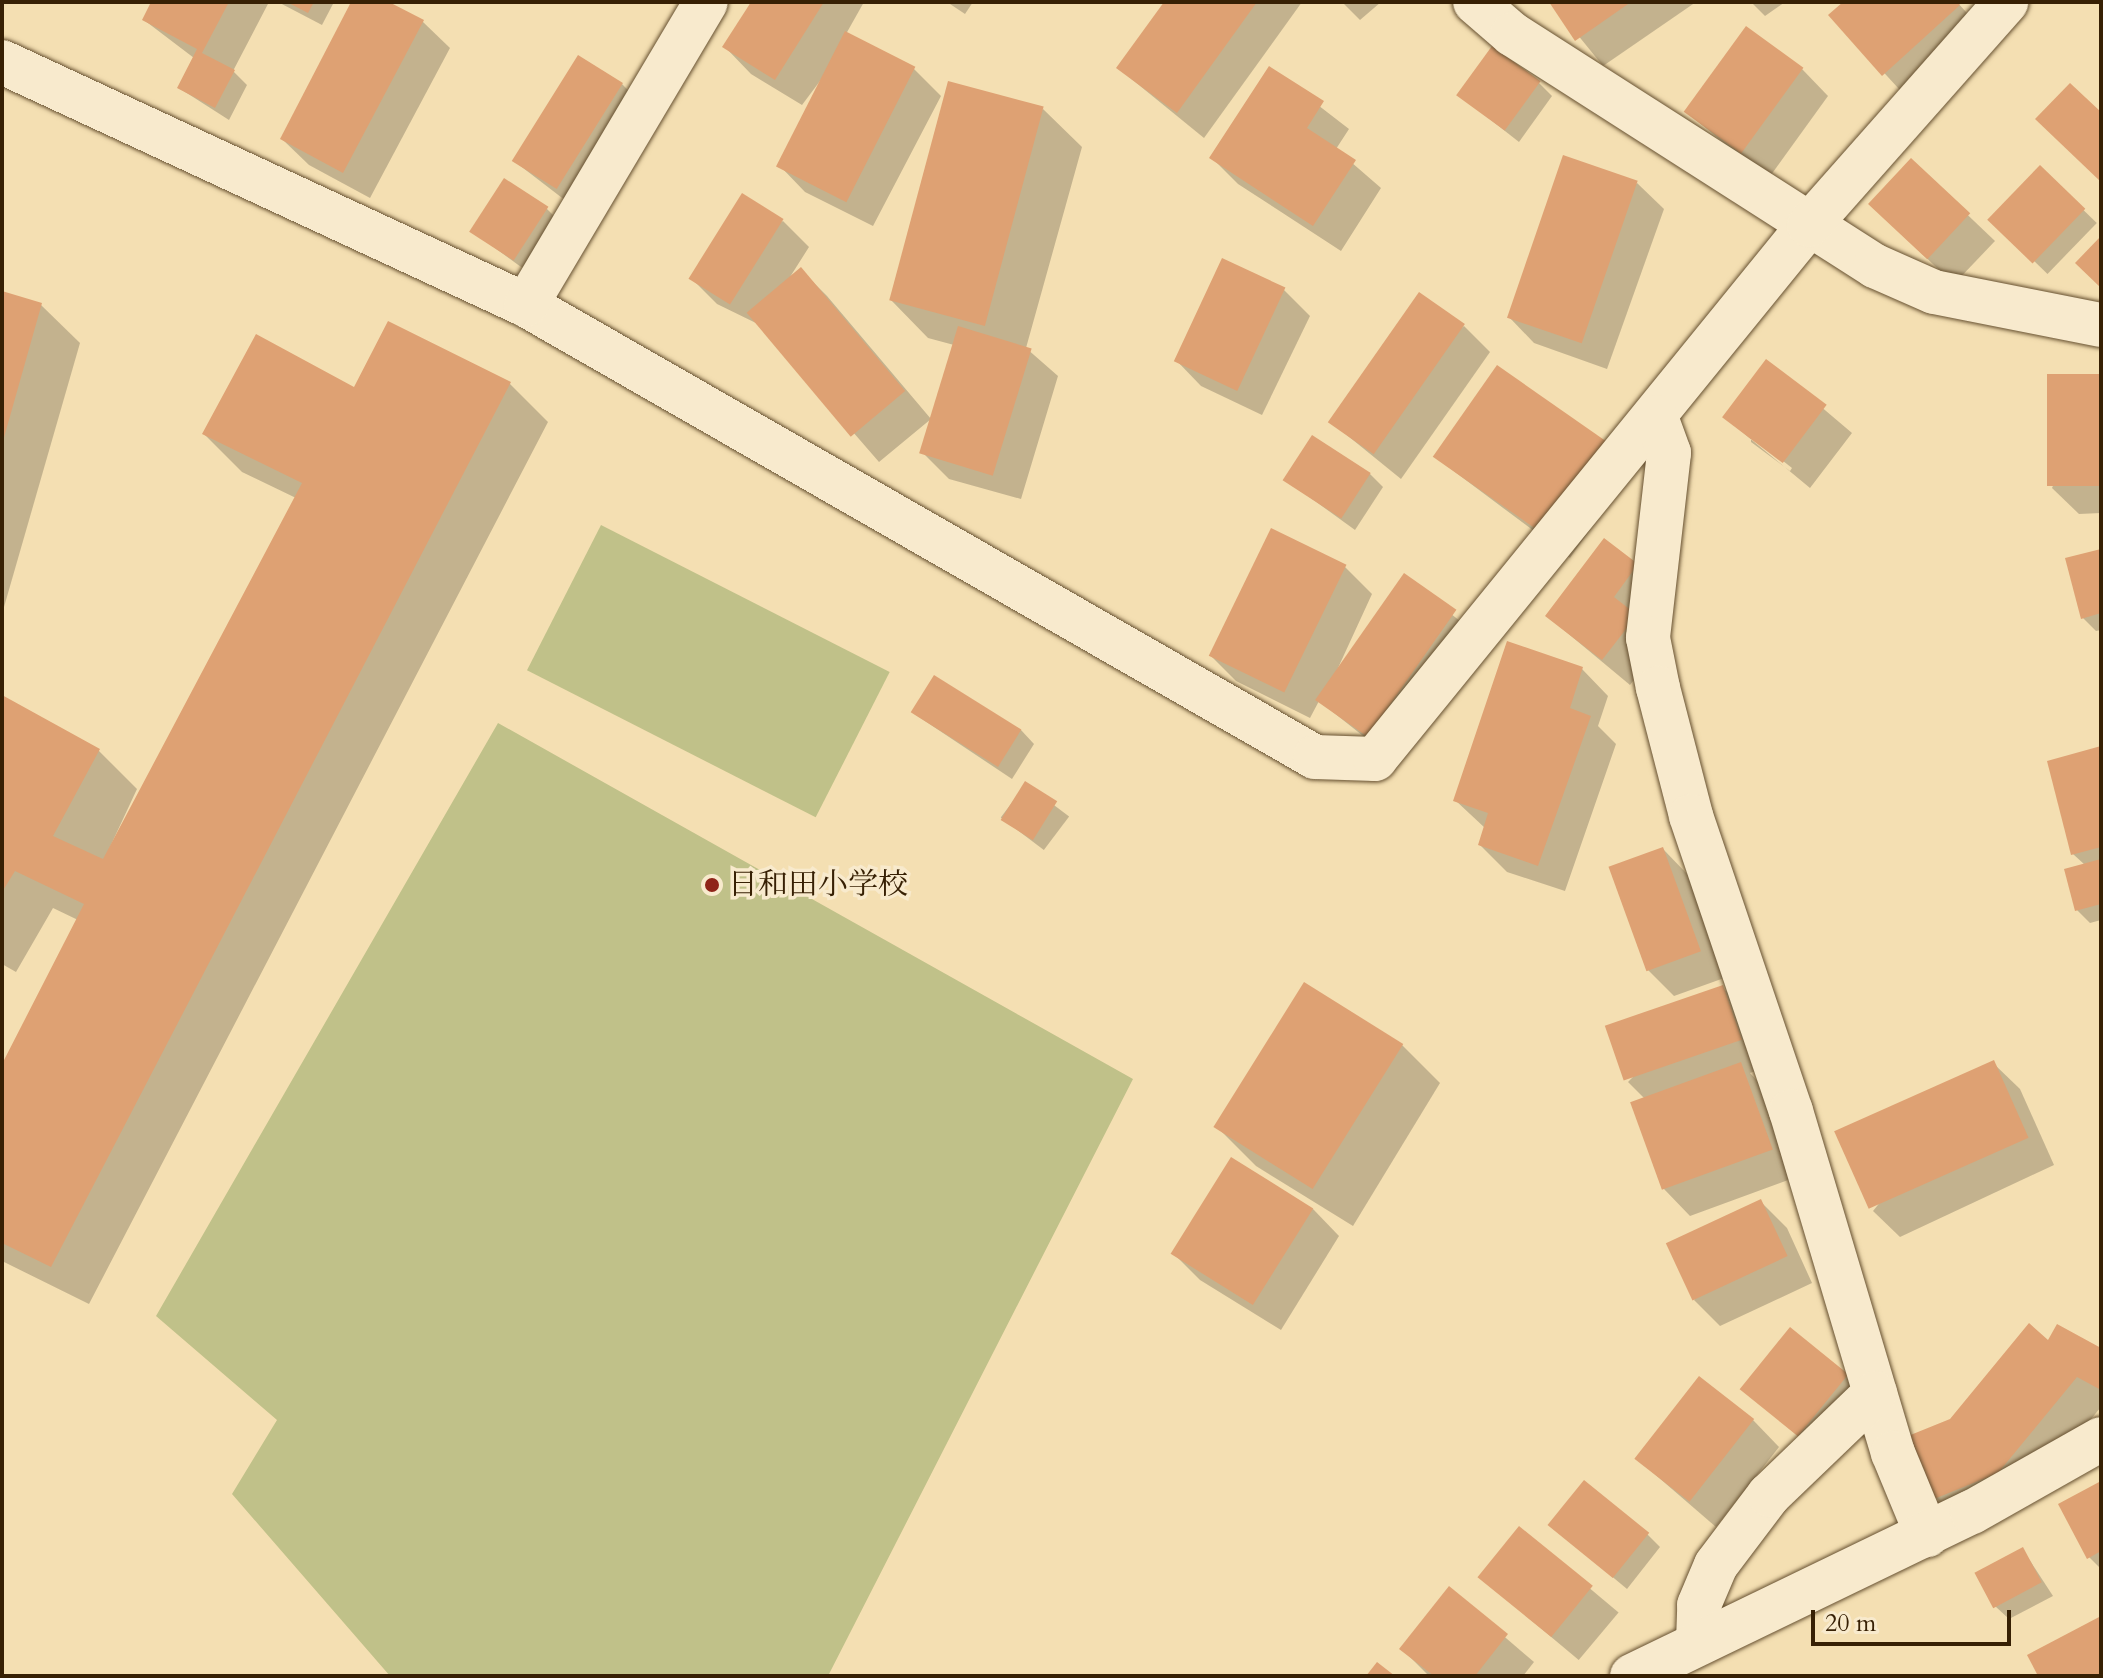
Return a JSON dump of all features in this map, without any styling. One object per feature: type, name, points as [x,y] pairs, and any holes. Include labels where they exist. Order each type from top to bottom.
[{"type":"street","points":[[526,305],[706,2]]},
{"type":"street","points":[[1475,2],[1512,34],[1809,225],[1934,292],[2101,325]]},
{"type":"street","points":[[2,62],[526,305],[1315,757],[1375,759],[1809,225],[2006,2]]},
{"type":"street","points":[[1656,417],[1669,453],[1648,638],[1658,688],[1691,816],[1791,1111],[1875,1393],[1927,1535]]},
{"type":"street","points":[[1698,1642],[1699,1605],[1716,1565],[1769,1495],[1875,1393]]},
{"type":"street","points":[[1632,1676],[1927,1535],[2101,1439]]},
{"type":"green space","points":[[601,525],[890,672],[816,817],[527,670]]},
{"type":"green space","points":[[498,723],[1133,1079],[828,1676],[390,1676],[232,1494],[277,1420],[156,1316]]},
{"type":"building","points":[[151,2],[229,2],[202,53],[235,70],[215,108],[177,88],[197,49],[142,20]]},
{"type":"building","points":[[287,2],[314,2],[308,13]]},
{"type":"building","points":[[351,2],[389,2],[424,20],[343,173],[280,139]]},
{"type":"building","points":[[751,2],[824,2],[775,80],[722,47]]},
{"type":"building","points":[[1164,2],[1257,2],[1177,113],[1116,68]]},
{"type":"building","points":[[1549,2],[1631,2],[1575,41]]},
{"type":"building","points":[[1843,2],[1957,2],[1960,5],[1882,76],[1828,15]]},
{"type":"building","points":[[1746,26],[1803,68],[1741,153],[1684,112]]},
{"type":"building","points":[[845,31],[915,67],[846,202],[776,166]]},
{"type":"building","points":[[1492,46],[1541,81],[1505,131],[1456,95]]},
{"type":"building","points":[[578,55],[623,83],[557,189],[512,161]]},
{"type":"building","points":[[1269,66],[1324,101],[1307,128],[1356,160],[1313,226],[1209,158]]},
{"type":"building","points":[[948,81],[1044,107],[985,326],[889,300]]},
{"type":"building","points":[[2070,83],[2101,112],[2101,182],[2035,119]]},
{"type":"building","points":[[1563,155],[1638,181],[1582,343],[1507,318]]},
{"type":"building","points":[[1911,158],[1970,213],[1927,259],[1868,204]]},
{"type":"building","points":[[2040,165],[2085,209],[2033,263],[1987,220]]},
{"type":"building","points":[[504,178],[548,207],[514,261],[469,232]]},
{"type":"building","points":[[742,193],[784,219],[730,305],[688,279]]},
{"type":"building","points":[[2101,236],[2101,288],[2075,263]]},
{"type":"building","points":[[1222,258],[1285,288],[1237,391],[1174,361]]},
{"type":"building","points":[[801,267],[905,391],[851,437],[747,313]]},
{"type":"building","points":[[2,291],[42,303],[3,441],[2,441]]},
{"type":"building","points":[[1419,292],[1465,324],[1374,454],[1328,422]]},
{"type":"building","points":[[388,321],[511,382],[51,1267],[2,1243],[2,1064],[84,904],[15,871],[2,892],[2,695],[100,749],[53,836],[103,859],[302,483],[202,434],[256,334],[354,387]]},
{"type":"building","points":[[958,326],[1032,349],[993,476],[919,453]]},
{"type":"building","points":[[1766,359],[1827,405],[1783,463],[1722,417]]},
{"type":"building","points":[[1497,365],[1607,442],[1543,534],[1433,457]]},
{"type":"building","points":[[2047,374],[2101,374],[2101,486],[2047,486]]},
{"type":"building","points":[[1312,435],[1371,473],[1341,518],[1283,480]]},
{"type":"building","points":[[1271,528],[1346,565],[1284,692],[1209,656]]},
{"type":"building","points":[[1604,538],[1638,564],[1614,597],[1637,615],[1602,660],[1545,616]]},
{"type":"building","points":[[2101,549],[2101,613],[2081,619],[2065,558]]},
{"type":"building","points":[[1404,573],[1456,610],[1368,737],[1315,700]]},
{"type":"building","points":[[1507,641],[1583,667],[1570,708],[1591,716],[1538,866],[1478,845],[1488,813],[1453,801]]},
{"type":"building","points":[[934,675],[1021,730],[998,767],[911,712]]},
{"type":"building","points":[[2101,746],[2101,847],[2071,855],[2047,761]]},
{"type":"building","points":[[1025,781],[1057,801],[1033,840],[1001,820]]},
{"type":"building","points":[[1663,847],[1701,951],[1646,971],[1608,867]]},
{"type":"building","points":[[2101,859],[2101,904],[2075,911],[2064,869]]},
{"type":"building","points":[[1304,982],[1403,1044],[1313,1189],[1213,1127]]},
{"type":"building","points":[[1723,985],[1742,1040],[1624,1081],[1605,1026]]},
{"type":"building","points":[[1994,1060],[2029,1138],[1869,1209],[1834,1131]]},
{"type":"building","points":[[1741,1062],[1773,1149],[1662,1190],[1630,1102]]},
{"type":"building","points":[[1231,1157],[1313,1208],[1253,1305],[1171,1254]]},
{"type":"building","points":[[1761,1199],[1788,1256],[1692,1300],[1666,1243]]},
{"type":"building","points":[[2029,1323],[2048,1340],[2057,1324],[2101,1348],[2101,1390],[2077,1377],[1998,1473],[1934,1499],[1908,1436],[1950,1419]]},
{"type":"building","points":[[1790,1327],[1848,1374],[1798,1436],[1740,1389]]},
{"type":"building","points":[[1699,1376],[1754,1419],[1690,1502],[1634,1459]]},
{"type":"building","points":[[1584,1480],[1649,1533],[1613,1578],[1547,1525]]},
{"type":"building","points":[[2101,1481],[2101,1551],[2087,1559],[2058,1504]]},
{"type":"building","points":[[1519,1526],[1593,1586],[1551,1637],[1477,1577]]},
{"type":"building","points":[[2023,1547],[2042,1582],[1993,1608],[1974,1573]]},
{"type":"building","points":[[1449,1586],[1508,1634],[1475,1676],[1434,1676],[1399,1649]]},
{"type":"building","points":[[2101,1616],[2101,1676],[2038,1676],[2027,1655]]},
{"type":"building","points":[[1377,1662],[1395,1676],[1366,1676]]},
{"type":"place","name":"日和田小学校","points":[[712,885]]}]
